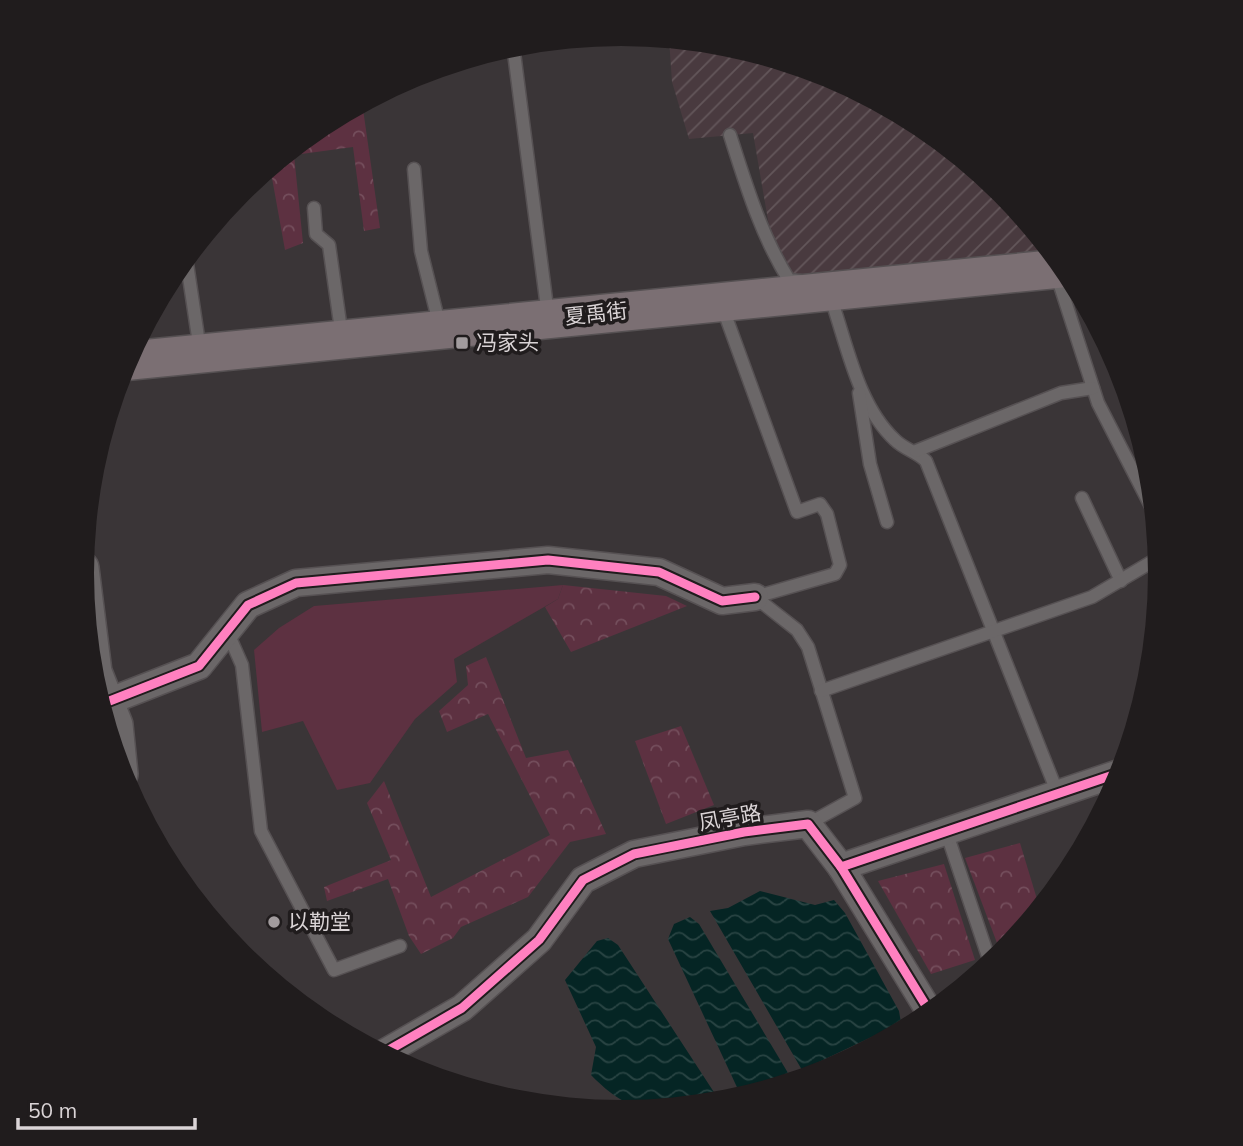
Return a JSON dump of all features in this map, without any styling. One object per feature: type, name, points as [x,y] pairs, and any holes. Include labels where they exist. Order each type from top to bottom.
[{"type":"main road","name":"夏禹街","points":[[139,360],[1053,270]]},
{"type":"street","points":[[110,701],[199,666],[248,605],[296,583],[548,560],[659,572],[722,601],[755,597]]},
{"type":"street","points":[[841,867],[1108,777]]},
{"type":"street","points":[[808,824],[841,867],[925,1004]]},
{"type":"street","name":"凤亭路","points":[[392,1048],[462,1008],[539,940],[583,880],[634,854],[744,832],[808,824]]},
{"type":"lane","points":[[515,57],[549,319]]},
{"type":"lane","points":[[730,135],[753,208],[789,281],[821,281],[829,292],[869,407],[897,442],[916,451],[926,461],[1058,794]]},
{"type":"lane","points":[[414,169],[421,251],[440,330]]},
{"type":"lane","points":[[314,208],[316,234],[330,245],[342,340]]},
{"type":"lane","points":[[188,273],[200,353]]},
{"type":"lane","points":[[1066,289],[1093,388],[1141,486]]},
{"type":"lane","points":[[721,302],[797,512],[820,504],[827,514],[841,565],[835,574],[755,597]]},
{"type":"lane","points":[[862,387],[858,396],[870,464],[887,522]]},
{"type":"lane","points":[[916,451],[1061,393],[1093,388]]},
{"type":"lane","points":[[1082,498],[1121,581]]},
{"type":"lane","points":[[821,691],[1092,597],[1149,564]]},
{"type":"lane","points":[[755,597],[797,630],[808,647],[855,798],[808,824]]},
{"type":"lane","points":[[227,631],[242,665],[261,831],[334,970],[400,946]]},
{"type":"lane","points":[[946,831],[987,953]]},
{"type":"shaded area","points":[[670,48],[758,63],[791,73],[855,100],[915,134],[969,176],[1018,225],[1039,251],[779,284],[753,133],[689,139],[672,82]]},
{"type":"green space","points":[[364,113],[380,228],[364,231],[353,147],[301,154]]},
{"type":"green space","points":[[294,159],[303,243],[285,250],[272,178]]},
{"type":"green space","points":[[563,585],[558,599],[454,659],[457,682],[415,719],[370,783],[337,790],[303,721],[262,732],[254,650],[279,628],[314,606]]},
{"type":"green space","points":[[563,585],[666,596],[687,606],[571,652],[545,607],[558,599]]},
{"type":"green space","points":[[486,657],[526,758],[568,750],[606,834],[570,842],[528,897],[461,927],[453,938],[421,954],[409,936],[388,879],[327,901],[324,887],[391,860],[367,803],[384,781],[431,897],[550,835],[488,714],[447,732],[439,711],[468,685],[466,666]]},
{"type":"green space","points":[[681,726],[714,805],[666,824],[635,741]]},
{"type":"green space","points":[[1020,843],[1037,898],[997,943],[965,858]]},
{"type":"green space","points":[[944,864],[975,960],[931,974],[878,881]]},
{"type":"water","points":[[760,891],[815,905],[834,900],[845,913],[899,1011],[901,1021],[801,1069],[710,911],[728,908]]},
{"type":"water","points":[[690,917],[699,924],[788,1074],[737,1087],[668,939],[674,924]]},
{"type":"water","points":[[608,938],[618,945],[714,1092],[623,1100],[591,1075],[596,1047],[565,980],[597,941]]},
{"type":"cycle path","points":[[110,701],[199,666],[248,605],[296,583],[548,560],[659,572],[722,601],[755,597]]},
{"type":"cycle path","points":[[841,867],[1108,777]]},
{"type":"cycle path","points":[[392,1048],[462,1008],[539,940],[583,880],[634,854],[744,832],[808,824],[841,867],[925,1004]]},
{"type":"place","name":"冯家头","points":[[462,343]]},
{"type":"place","name":"以勒堂","points":[[274,922]]}]
